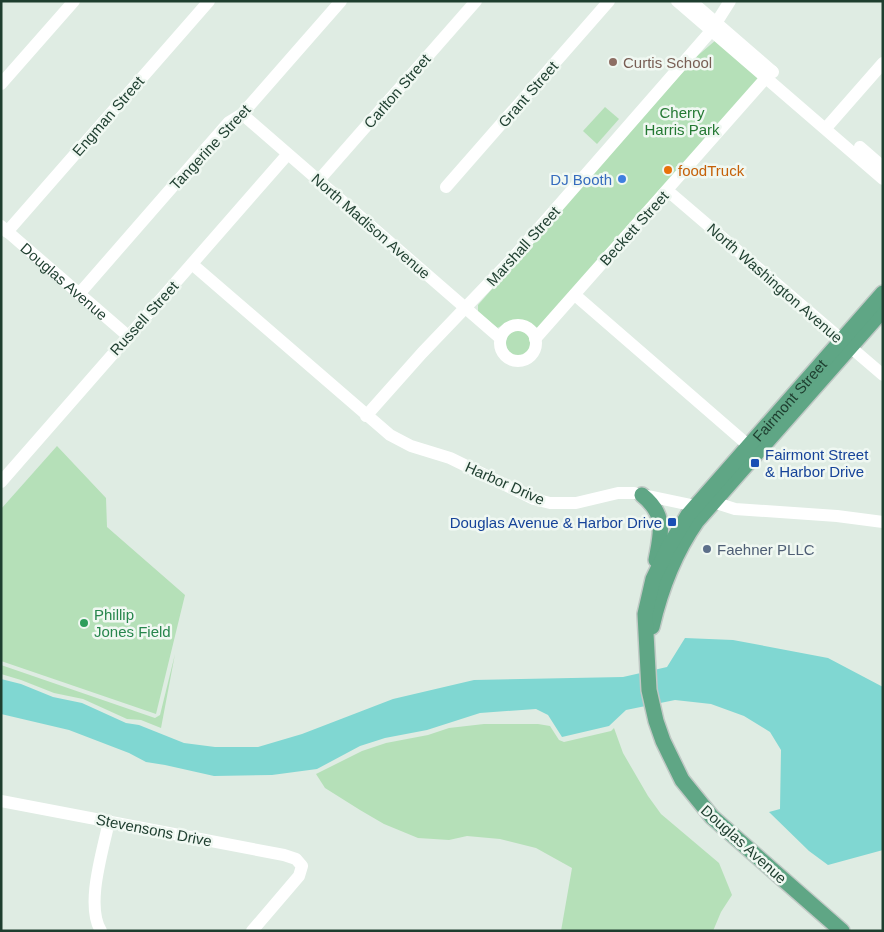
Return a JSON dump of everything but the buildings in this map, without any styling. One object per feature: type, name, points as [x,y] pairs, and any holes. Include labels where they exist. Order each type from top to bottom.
[{"type":"main road","name":"Fairmont Street","points":[[696,506],[753,449],[846,343],[883,293]]},
{"type":"main road","name":"Fairmont Street","points":[[846,343],[883,310]]},
{"type":"main road","name":"Fairmont Street","points":[[714,502],[753,449]]},
{"type":"main road","points":[[642,495],[654,506],[661,524],[653,579]]},
{"type":"main road","name":"Douglas Avenue","points":[[646,656],[661,593],[670,568],[687,535],[714,502]]},
{"type":"main road","name":"Douglas Avenue","points":[[696,506],[668,548],[653,579],[645,614],[649,690],[662,741],[675,767],[700,804],[727,832],[842,931]]},
{"type":"street","points":[[1,84],[74,1]]},
{"type":"street","name":"Engman Street","points":[[4,229],[209,1]]},
{"type":"street","name":"Tangerine Street","points":[[79,294],[229,122],[242,114],[341,1]]},
{"type":"street","name":"Carlton Street","points":[[318,180],[476,1]]},
{"type":"street","name":"Grant Street","points":[[446,187],[609,1]]},
{"type":"street","points":[[677,1],[714,27],[828,125],[883,167]]},
{"type":"street","points":[[691,1],[714,27]]},
{"type":"street","name":"Marshall Street","points":[[366,416],[422,353],[511,260],[714,27],[730,1]]},
{"type":"street","points":[[828,125],[883,63]]},
{"type":"street","name":"Beckett Street","points":[[500,338],[501,350],[504,355],[514,361],[520,361],[531,356],[534,351],[535,339],[668,191],[769,74]]},
{"type":"street","name":"North Madison Avenue","points":[[242,114],[500,338]]},
{"type":"street","points":[[828,125],[883,179]]},
{"type":"street","name":"Russell Street","points":[[1,482],[287,155]]},
{"type":"street","name":"North Washington Avenue","points":[[668,191],[883,375]]},
{"type":"street","name":"Douglas Avenue","points":[[4,229],[128,336]]},
{"type":"street","name":"Harbor Drive","points":[[192,264],[366,416],[401,442],[450,458],[542,501],[567,504],[618,493],[642,495],[696,506],[714,502],[735,509],[837,516],[883,522]]},
{"type":"street","points":[[575,295],[753,449]]},
{"type":"street","points":[[500,338],[507,328],[518,325],[529,329],[535,339]]},
{"type":"street","name":"Stevensons Drive","points":[[1,801],[284,855],[296,859],[302,866],[299,876],[252,931]]},
{"type":"street","points":[[101,931],[96,924],[94,895],[109,821]]},
{"type":"green space","name":"Cherry Harris Park","points":[[716,40],[760,77],[538,328],[514,320],[497,328],[478,312],[478,305],[696,57]]},
{"type":"green space","points":[[605,107],[619,119],[597,144],[583,131]]},
{"type":"green space","points":[[519,330],[528,334],[532,343],[528,352],[519,356],[510,352],[506,343],[510,334]]},
{"type":"green space","points":[[57,446],[106,498],[107,527],[185,595],[156,714],[1,661],[1,509]]},
{"type":"green space","points":[[175,654],[161,728],[141,720],[127,719],[83,699],[54,693],[1,674],[1,665],[155,718],[160,715]]},
{"type":"green space","points":[[484,724],[538,724],[550,726],[559,740],[564,742],[611,731],[614,728],[623,753],[648,796],[661,814],[719,863],[732,895],[721,912],[713,931],[561,931],[572,868],[536,848],[500,839],[467,836],[449,840],[418,838],[384,824],[360,810],[325,788],[316,774],[362,751],[386,743],[428,735],[449,728]]},
{"type":"water","points":[[685,638],[733,640],[828,658],[883,687],[883,850],[828,865],[809,851],[769,812],[780,809],[781,750],[770,732],[744,716],[711,704],[675,700],[626,710],[609,726],[562,737],[548,715],[536,709],[480,713],[427,730],[385,738],[360,746],[317,769],[272,775],[214,776],[146,762],[129,753],[69,730],[1,714],[1,679],[21,684],[53,697],[82,703],[126,723],[139,725],[184,743],[215,747],[258,747],[302,734],[393,699],[474,680],[623,677],[667,667]]},
{"type":"place","name":"Curtis School","points":[[613,62]]},
{"type":"place","name":"foodTruck","points":[[668,170]]},
{"type":"place","name":"DJ Booth","points":[[622,179]]},
{"type":"place","name":"Fairmont Street & Harbor Drive","points":[[755,463]]},
{"type":"place","name":"Douglas Avenue & Harbor Drive","points":[[672,522]]},
{"type":"place","name":"Faehner PLLC","points":[[707,549]]},
{"type":"place","name":"Phillip Jones Field","points":[[84,623]]}]
